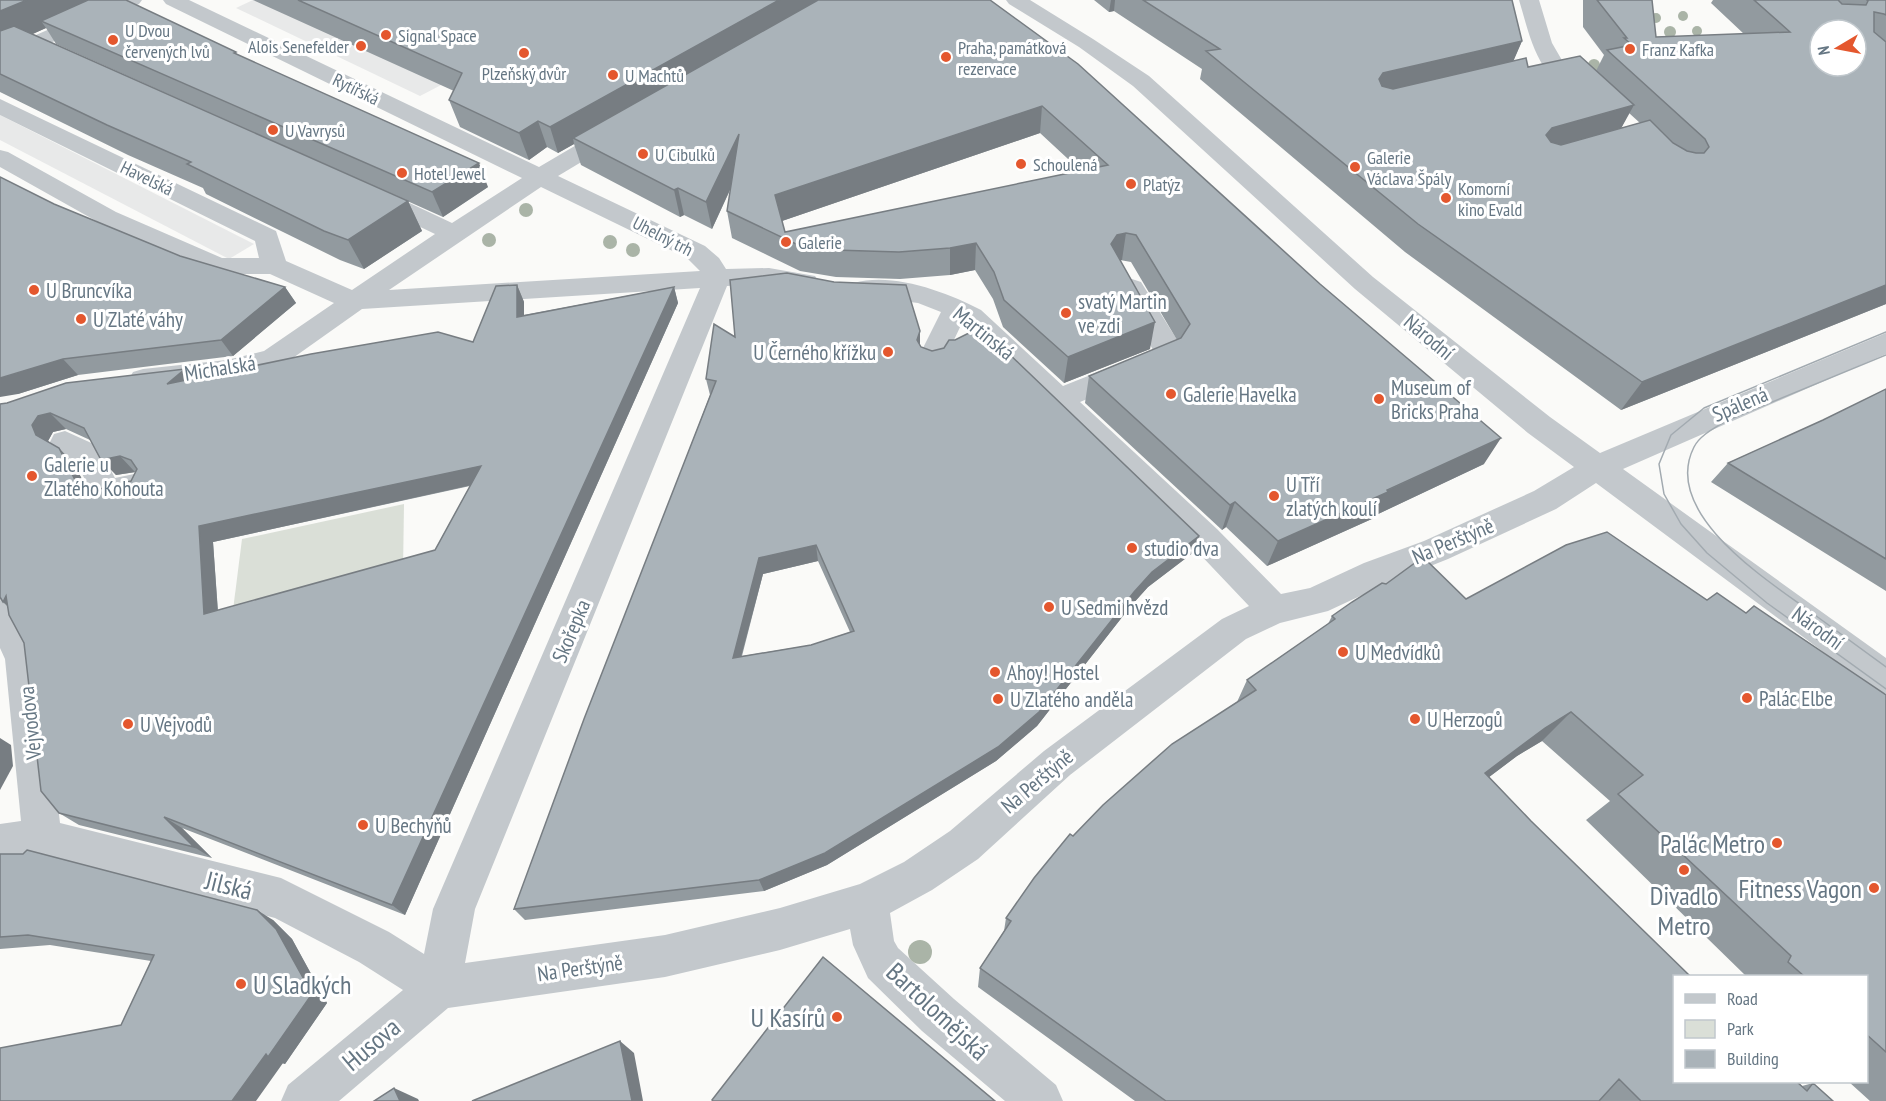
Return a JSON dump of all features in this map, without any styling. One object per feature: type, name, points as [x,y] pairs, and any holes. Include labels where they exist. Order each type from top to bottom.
[{"type":"street","points":[[0,59],[132,0]]},
{"type":"street","name":"Rytířská","points":[[173,0],[518,168],[541,176]]},
{"type":"street","name":"Národní","points":[[1016,0],[1086,43],[1141,81],[1364,283],[1455,358],[1596,468],[1886,678]]},
{"type":"street","points":[[1529,0],[1542,43],[1545,67],[1572,75]]},
{"type":"street","points":[[34,44],[56,54]]},
{"type":"street","name":"Havelská","points":[[0,105],[267,237],[274,266]]},
{"type":"street","points":[[0,158],[107,217],[218,266],[274,266],[354,301],[541,176],[637,120]]},
{"type":"street","name":"Uhelný trh","points":[[354,301],[655,284],[717,278],[710,264],[696,252],[541,176]]},
{"type":"street","points":[[348,184],[453,233]]},
{"type":"street","points":[[1059,399],[1164,356],[1167,350],[1122,270]]},
{"type":"street","name":"Martinská","points":[[717,278],[769,276],[831,287],[911,291],[956,308],[977,322],[1059,399],[1205,538],[1274,610]]},
{"type":"street","name":"Skořepka","points":[[439,988],[454,909],[717,278]]},
{"type":"street","name":"Michalská","points":[[112,383],[228,370],[273,358],[354,301]]},
{"type":"street","points":[[933,356],[956,308]]},
{"type":"street","name":"Spálená","points":[[1596,468],[1886,343]]},
{"type":"street","points":[[61,428],[87,454],[107,492],[134,486]]},
{"type":"street","name":"Na Perštýně","points":[[439,988],[665,956],[780,929],[867,903],[918,876],[964,845],[1056,763],[1234,628],[1274,610],[1316,601],[1376,573],[1436,550],[1545,500],[1596,468]]},
{"type":"street","name":"Vejvodova","points":[[0,614],[23,658],[42,838]]},
{"type":"street","name":"Jilská","points":[[0,843],[42,838],[281,898],[374,947],[439,988]]},
{"type":"street","name":"Bartolomějská","points":[[867,903],[874,945],[883,963],[938,1015],[1040,1101]]},
{"type":"street","name":"Husova","points":[[304,1101],[439,988]]},
{"type":"shaded area","points":[[253,0],[613,0],[520,44],[420,96],[236,8]]},
{"type":"shaded area","points":[[0,115],[254,244],[229,259],[0,140]]},
{"type":"green space","points":[[404,504],[403,572],[233,610],[242,539]]},
{"type":"building","points":[[0,0],[27,0],[0,11]]},
{"type":"building","points":[[88,0],[126,0],[236,52],[234,53],[479,163],[432,192],[41,21]]},
{"type":"building","points":[[298,0],[779,0],[550,127],[538,121],[519,133],[449,100],[462,73]]},
{"type":"building","points":[[818,0],[990,0],[1078,64],[1320,284],[1501,438],[1278,541],[1235,502],[1230,505],[1089,376],[1181,338],[1190,324],[1136,235],[1126,233],[1117,235],[1111,244],[1155,322],[1068,357],[1004,300],[994,272],[976,243],[950,248],[899,252],[834,250],[796,244],[727,211],[739,134],[706,202],[678,188],[674,190],[573,138]],"holes":[[[1042,106],[1108,165],[785,232],[775,195]]]},
{"type":"building","points":[[1143,0],[1512,0],[1522,41],[1383,73],[1379,79],[1382,86],[1393,89],[1526,58],[1528,67],[1580,56],[1634,105],[1552,128],[1546,135],[1551,142],[1561,145],[1650,120],[1673,143],[1687,151],[1704,153],[1709,147],[1705,139],[1607,50],[1632,45],[1624,38],[1627,38],[1597,0],[1652,0],[1656,37],[1790,32],[1754,0],[1838,0],[1842,4],[1866,5],[1867,0],[1886,0],[1886,15],[1874,12],[1874,32],[1886,42],[1886,285],[1642,382],[1418,224],[1206,51],[1220,49]]},
{"type":"building","points":[[14,26],[408,201],[348,240],[324,231],[187,164],[191,162],[0,74],[0,31]]},
{"type":"building","points":[[0,177],[54,204],[180,256],[285,287],[221,340],[63,359],[0,378]]},
{"type":"building","points":[[787,273],[834,282],[906,285],[920,331],[917,340],[921,347],[932,351],[944,348],[949,340],[955,340],[981,327],[1199,536],[1152,572],[1039,712],[998,747],[825,853],[759,880],[514,909],[584,719],[716,381],[706,379],[714,324],[735,337],[730,280]],"holes":[[[816,545],[854,631],[811,645],[733,658],[759,558]]]},
{"type":"building","points":[[517,285],[517,317],[674,287],[392,905],[164,817],[194,847],[59,813],[41,791],[24,643],[9,615],[6,596],[3,602],[0,597],[0,404],[66,383],[185,369],[167,384],[311,354],[438,332],[473,342],[496,286]],"holes":[[[50,413],[84,428],[101,460],[120,456],[131,460],[137,469],[131,481],[92,491],[78,486],[59,448],[36,435],[32,425],[38,416]],[[481,466],[435,550],[204,614],[199,526]]]},
{"type":"building","points":[[1886,389],[1886,559],[1728,463],[1823,420]]},
{"type":"building","points":[[1607,532],[1707,600],[1717,593],[1746,613],[1754,606],[1886,695],[1886,1052],[1868,1036],[1868,975],[1803,975],[1788,962],[1791,956],[1618,794],[1643,775],[1571,712],[1545,728],[1485,773],[1689,975],[1673,975],[1673,1083],[1798,1083],[1807,1091],[1813,1083],[1833,1101],[1641,1101],[1619,1079],[1599,1101],[1166,1101],[980,968],[1011,921],[1006,918],[1034,878],[1070,834],[1073,836],[1103,805],[1172,744],[1256,690],[1247,680],[1335,619],[1332,616],[1382,583],[1386,584],[1423,557],[1466,599],[1566,545]]},
{"type":"building","name":"U Sladkých","points":[[27,850],[257,910],[276,929],[312,994],[268,1057],[266,1054],[232,1101],[0,1101],[0,1048],[121,1025],[154,955],[28,935],[0,937],[0,854],[23,854]]},
{"type":"building","name":"U Kasírů","points":[[823,957],[995,1101],[713,1101]]},
{"type":"building","points":[[620,1041],[632,1101],[472,1101]]},
{"type":"building","points":[[394,1088],[400,1101],[374,1101]]},
{"type":"tram line","points":[[1886,332],[1704,408],[1671,435],[1659,464],[1664,494],[1681,524],[1707,553],[1767,603],[1886,689]]},
{"type":"tram line","points":[[1886,355],[1726,421],[1700,439],[1694,447],[1688,471],[1692,495],[1704,519],[1722,541],[1767,580],[1886,667]]},
{"type":"place","name":"Signal Space","points":[[386,35]]},
{"type":"place","name":"U Dvou červených lvů","points":[[113,40]]},
{"type":"place","name":"Alois Senefelder","points":[[361,46]]},
{"type":"place","name":"Franz Kafka","points":[[1630,49]]},
{"type":"place","name":"Plzeňský dvůr","points":[[524,53]]},
{"type":"place","name":"Praha, památková rezervace","points":[[946,57]]},
{"type":"place","name":"U Machtů","points":[[613,75]]},
{"type":"place","name":"U Vavrysů","points":[[273,130]]},
{"type":"place","name":"U Cibulků","points":[[643,154]]},
{"type":"place","name":"Schoulená","points":[[1021,164]]},
{"type":"place","name":"Galerie Václava Špály","points":[[1355,167]]},
{"type":"place","name":"Hotel Jewel","points":[[402,173]]},
{"type":"place","name":"Platýz","points":[[1131,184]]},
{"type":"place","name":"Komorní kino Evald","points":[[1446,198]]},
{"type":"place","name":"Galerie","points":[[786,242]]},
{"type":"place","name":"U Bruncvíka","points":[[34,290]]},
{"type":"place","name":"svatý Martin ve zdi","points":[[1066,313]]},
{"type":"place","name":"U Zlaté váhy","points":[[81,319]]},
{"type":"place","name":"U Černého křížku","points":[[888,352]]},
{"type":"place","name":"Galerie Havelka","points":[[1171,394]]},
{"type":"place","name":"Museum of Bricks Praha","points":[[1379,399]]},
{"type":"place","name":"Galerie u Zlatého Kohouta","points":[[32,476]]},
{"type":"place","name":"U Tří zlatých koulí","points":[[1274,496]]},
{"type":"place","name":"studio dva","points":[[1132,548]]},
{"type":"place","name":"U Sedmi hvězd","points":[[1049,607]]},
{"type":"place","name":"U Medvídků","points":[[1343,652]]},
{"type":"place","name":"Ahoy! Hostel","points":[[995,672]]},
{"type":"place","name":"Palác Elbe","points":[[1747,698]]},
{"type":"place","name":"U Zlatého anděla","points":[[998,699]]},
{"type":"place","name":"U Herzogů","points":[[1415,719]]},
{"type":"place","name":"U Vejvodů","points":[[128,724]]},
{"type":"place","name":"U Bechyňů","points":[[363,825]]},
{"type":"place","name":"Palác Metro","points":[[1777,843]]},
{"type":"place","name":"Divadlo Metro","points":[[1684,870]]},
{"type":"place","name":"Fitness Vagon","points":[[1874,888]]},
{"type":"place","name":"U Sladkých","points":[[241,984]]},
{"type":"place","name":"U Kasírů","points":[[837,1017]]}]
